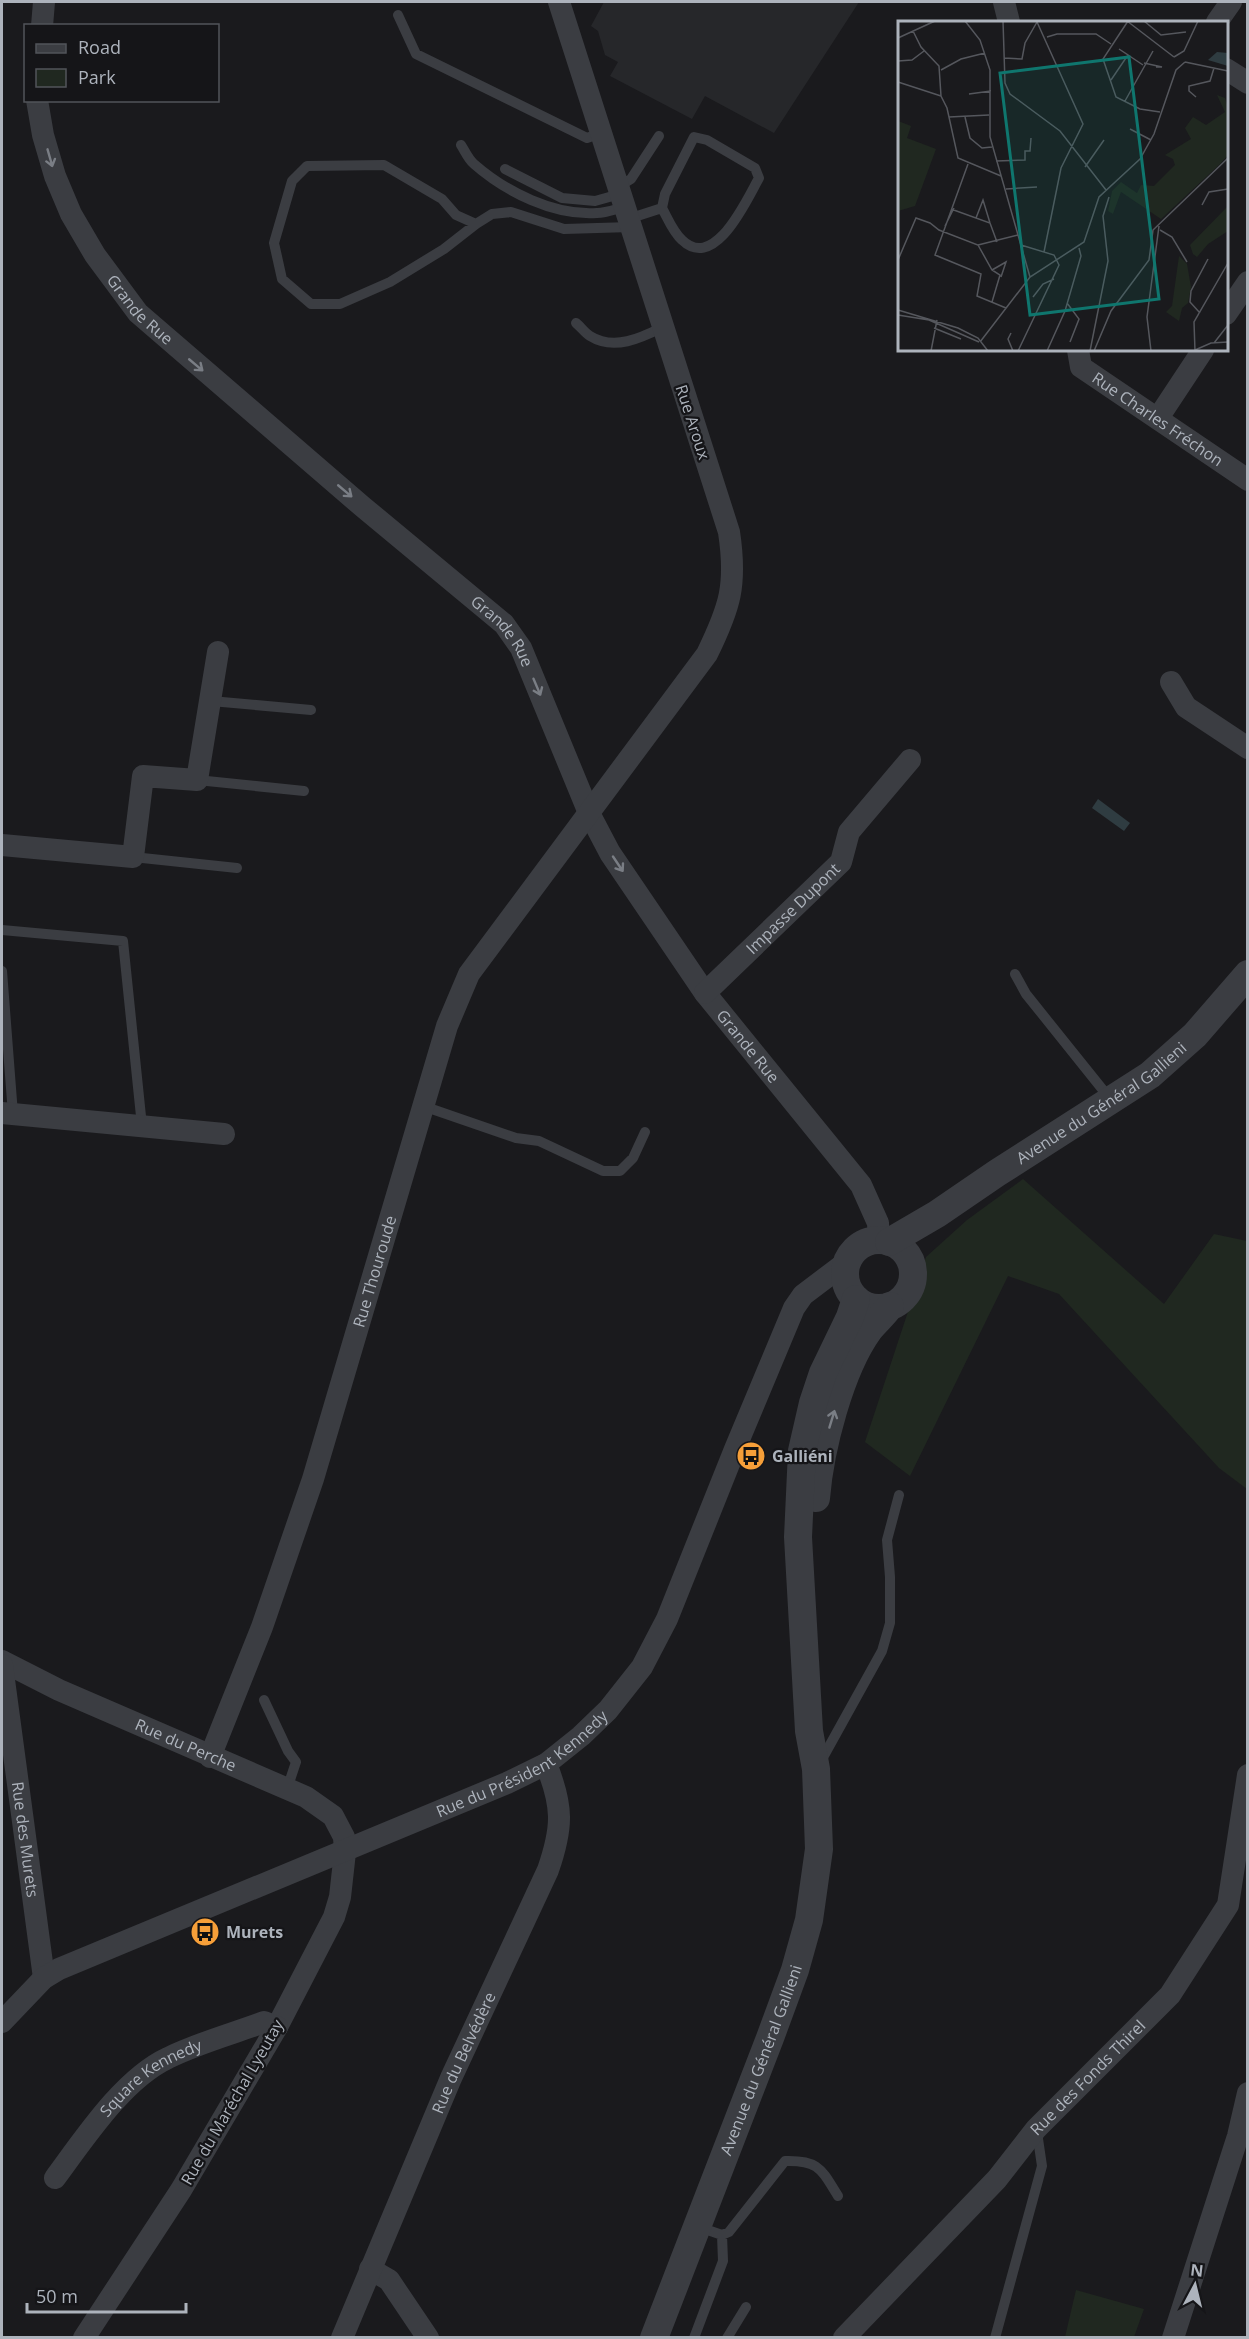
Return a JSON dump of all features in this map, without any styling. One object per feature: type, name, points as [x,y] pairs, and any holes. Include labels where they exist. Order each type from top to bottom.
[{"type":"street","points":[[42,24],[44,2]]},
{"type":"street","name":"Rue Aroux","points":[[559,2],[729,532],[733,559],[733,583],[727,607],[707,654],[589,813]]},
{"type":"street","points":[[1004,2],[1009,21]]},
{"type":"street","points":[[1218,21],[1231,2]]},
{"type":"street","points":[[1228,70],[1248,83]]},
{"type":"street","name":"Grande Rue","points":[[37,102],[43,135],[55,176],[71,214],[95,255],[138,313],[337,485],[504,624],[520,648],[589,813],[610,853],[705,993],[861,1185],[892,1247]]},
{"type":"street","points":[[1228,312],[1248,282]]},
{"type":"street","name":"Rue Charles Fréchon","points":[[1078,351],[1081,367],[1248,480]]},
{"type":"street","points":[[1158,418],[1202,351]]},
{"type":"street","points":[[2,845],[133,857],[143,776],[197,780],[218,652]]},
{"type":"street","points":[[1171,682],[1185,707],[1248,748]]},
{"type":"street","name":"Impasse Dupont","points":[[705,993],[842,862],[849,831],[909,760]]},
{"type":"street","name":"Rue Thouroude","points":[[210,1757],[262,1627],[313,1479],[447,1026],[469,974],[589,813]]},
{"type":"street","name":"Avenue du Général Gallieni","points":[[892,1247],[997,1173],[1150,1075],[1195,1035],[1248,974]]},
{"type":"street","points":[[7,1113],[224,1134]]},
{"type":"street","points":[[864,1244],[892,1247],[912,1268],[912,1280],[908,1291],[900,1300],[890,1306],[872,1307],[843,1281],[852,1254],[864,1244]]},
{"type":"street","name":"Avenue du Général Gallieni","points":[[654,2337],[709,2230],[795,1970],[807,1926],[819,1850],[816,1769],[809,1731],[798,1536],[802,1451],[813,1403],[823,1373],[850,1317],[843,1281]]},
{"type":"street","name":"Rue du Président Kennedy","points":[[2,2022],[44,1978],[143,1934],[507,1783],[546,1764],[581,1736],[608,1710],[642,1667],[667,1619],[788,1322],[803,1295],[843,1281]]},
{"type":"street","name":"Avenue du Général Gallieni","points":[[816,1769],[821,1731],[814,1527],[817,1483],[828,1431],[851,1364],[869,1330],[890,1306]]},
{"type":"street","name":"Rue du Perche","points":[[2,1663],[210,1757],[306,1797],[333,1816],[344,1837],[345,1852]]},
{"type":"street","name":"Rue des Murets","points":[[2,1663],[44,1978]]},
{"type":"street","name":"Rue du Belvédère","points":[[342,2337],[451,2078],[548,1870],[558,1841],[561,1818],[554,1785],[546,1764]]},
{"type":"street","name":"Rue des Fonds Thirel","points":[[844,2337],[997,2179],[1036,2129],[1170,1995],[1228,1905],[1248,1775]]},
{"type":"street","name":"Rue du Maréchal Lyeutay","points":[[84,2337],[181,2190],[277,2027],[334,1917],[340,1897],[345,1852]]},
{"type":"street","name":"Square Kennedy","points":[[55,2178],[126,2088],[166,2058],[264,2022],[277,2027]]},
{"type":"street","points":[[1173,2337],[1235,2146],[1248,2093]]},
{"type":"street","points":[[370,2269],[389,2280],[428,2337]]},
{"type":"lane","points":[[399,15],[416,54],[587,138],[601,133]]},
{"type":"lane","points":[[624,207],[631,178],[659,136]]},
{"type":"lane","points":[[694,137],[707,140],[754,168],[759,178],[728,232],[714,244],[699,248],[684,243],[662,208],[665,194],[694,137]]},
{"type":"lane","points":[[461,145],[472,163],[480,169],[506,187],[546,206],[572,212],[599,213],[624,207]]},
{"type":"lane","points":[[476,224],[456,215],[442,199],[384,165],[307,166],[292,181],[274,243],[282,279],[311,304],[340,304],[390,282],[444,249],[492,214],[511,212],[564,228],[624,207]]},
{"type":"lane","points":[[505,169],[562,198],[596,201],[624,207],[662,208]]},
{"type":"lane","points":[[576,323],[591,337],[615,344],[639,339],[663,327]]},
{"type":"lane","points":[[211,701],[311,710]]},
{"type":"lane","points":[[197,780],[304,790]]},
{"type":"lane","points":[[133,857],[237,868]]},
{"type":"lane","points":[[2,930],[123,941],[142,1126]]},
{"type":"lane","points":[[2,971],[7,1113]]},
{"type":"lane","points":[[1015,974],[1026,994],[1112,1101]]},
{"type":"lane","points":[[423,1106],[516,1138],[539,1141],[603,1170],[620,1171],[633,1158],[645,1132]]},
{"type":"lane","points":[[816,1769],[882,1651],[890,1623],[887,1540],[899,1495]]},
{"type":"lane","points":[[264,1700],[288,1751],[296,1762],[287,1789]]},
{"type":"lane","points":[[995,2337],[1042,2166],[1036,2129]]},
{"type":"lane","points":[[709,2230],[729,2232],[785,2161],[804,2160],[821,2169],[838,2196]]},
{"type":"lane","points":[[694,2337],[723,2261],[709,2230]]},
{"type":"lane","points":[[727,2337],[746,2307]]},
{"type":"shaded area","points":[[604,2],[859,2],[774,133],[705,96],[692,119],[610,76],[618,62],[605,55],[598,31],[591,26]]},
{"type":"shaded area","points":[[1098,799],[1130,823],[1124,831],[1092,808]]},
{"type":"green space","points":[[1023,1179],[1164,1304],[1214,1234],[1247,1241],[1247,1489],[1219,1468],[1059,1294],[1008,1276],[910,1476],[865,1442],[926,1257],[967,1220]]},
{"type":"green space","points":[[1076,2290],[1144,2309],[1134,2337],[1065,2337]]},
{"type":"place","name":"Galliéni","points":[[751,1456]]},
{"type":"place","name":"Murets","points":[[205,1932]]}]
